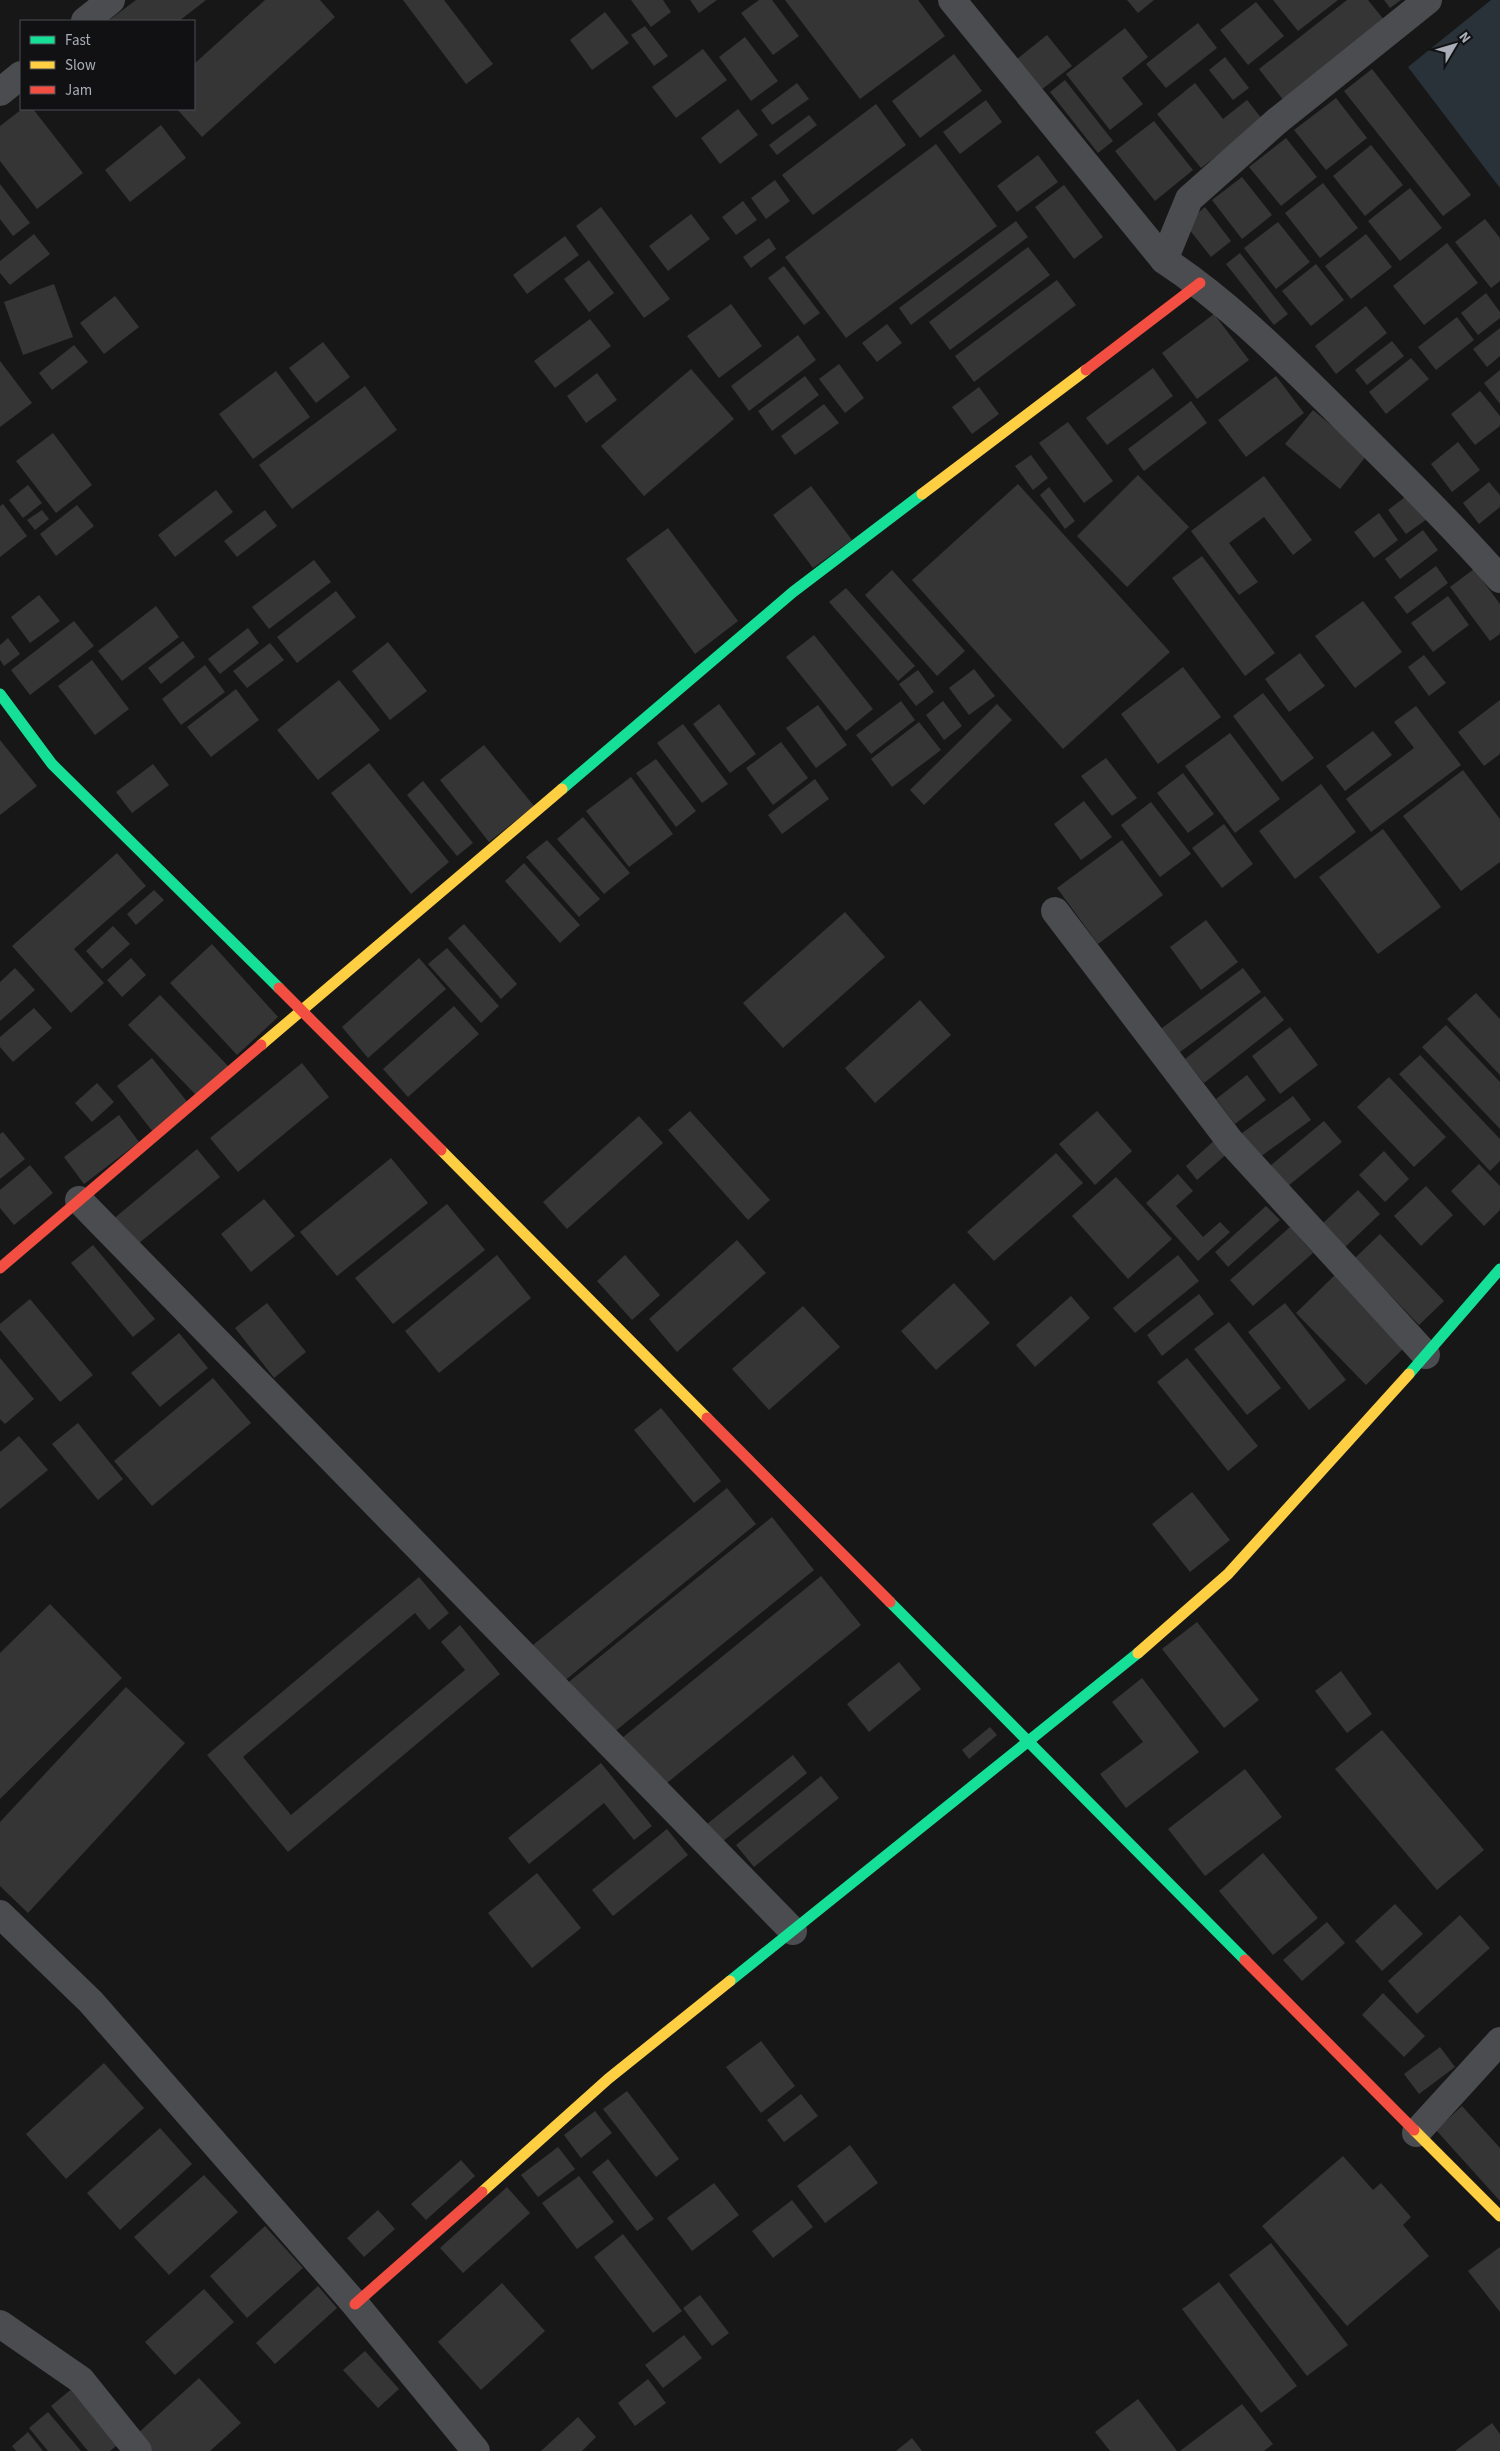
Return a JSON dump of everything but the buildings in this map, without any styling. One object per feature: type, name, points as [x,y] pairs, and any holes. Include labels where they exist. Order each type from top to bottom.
[{"type":"street","points":[[86,20],[111,0]]},
{"type":"street","points":[[952,0],[1164,260],[1200,283],[1268,343],[1454,528],[1500,579]]},
{"type":"street","points":[[1164,260],[1189,200],[1277,121],[1428,0]]},
{"type":"street","points":[[0,92],[20,76]]},
{"type":"street","points":[[0,1268],[793,592],[1200,283]]},
{"type":"street","points":[[0,694],[52,764],[302,1010],[1500,2216]]},
{"type":"street","points":[[1055,911],[1230,1141],[1426,1355]]},
{"type":"street","points":[[79,1200],[793,1931]]},
{"type":"street","points":[[355,2304],[441,2230],[608,2079],[1030,1741],[1138,1653],[1228,1574],[1426,1355],[1500,1269]]},
{"type":"street","points":[[0,1914],[91,2002],[355,2304],[476,2451]]},
{"type":"street","points":[[1416,2133],[1500,2041]]},
{"type":"street","points":[[0,2324],[81,2380],[132,2449]]},
{"type":"shaded area","points":[[1491,0],[1500,0],[1500,188],[1408,67]]},
{"type":"traffic: fast","points":[[562,789],[793,592],[922,494]]},
{"type":"traffic: fast","points":[[0,694],[52,764],[279,988]]},
{"type":"traffic: fast","points":[[1409,1374],[1500,1269]]},
{"type":"traffic: fast","points":[[890,1602],[1245,1960]]},
{"type":"traffic: fast","points":[[730,1981],[1138,1653]]},
{"type":"traffic: slow","points":[[922,494],[1086,370]]},
{"type":"traffic: slow","points":[[261,1045],[562,789]]},
{"type":"traffic: slow","points":[[441,1150],[707,1418]]},
{"type":"traffic: slow","points":[[1138,1653],[1228,1574],[1409,1374]]},
{"type":"traffic: slow","points":[[482,2192],[608,2079],[730,1981]]},
{"type":"traffic: slow","points":[[1414,2130],[1500,2216]]},
{"type":"traffic: jam","points":[[1086,370],[1200,283]]},
{"type":"traffic: jam","points":[[279,988],[441,1150]]},
{"type":"traffic: jam","points":[[0,1268],[261,1045]]},
{"type":"traffic: jam","points":[[707,1418],[890,1602]]},
{"type":"traffic: jam","points":[[1245,1960],[1414,2130]]},
{"type":"traffic: jam","points":[[355,2304],[482,2192]]}]
